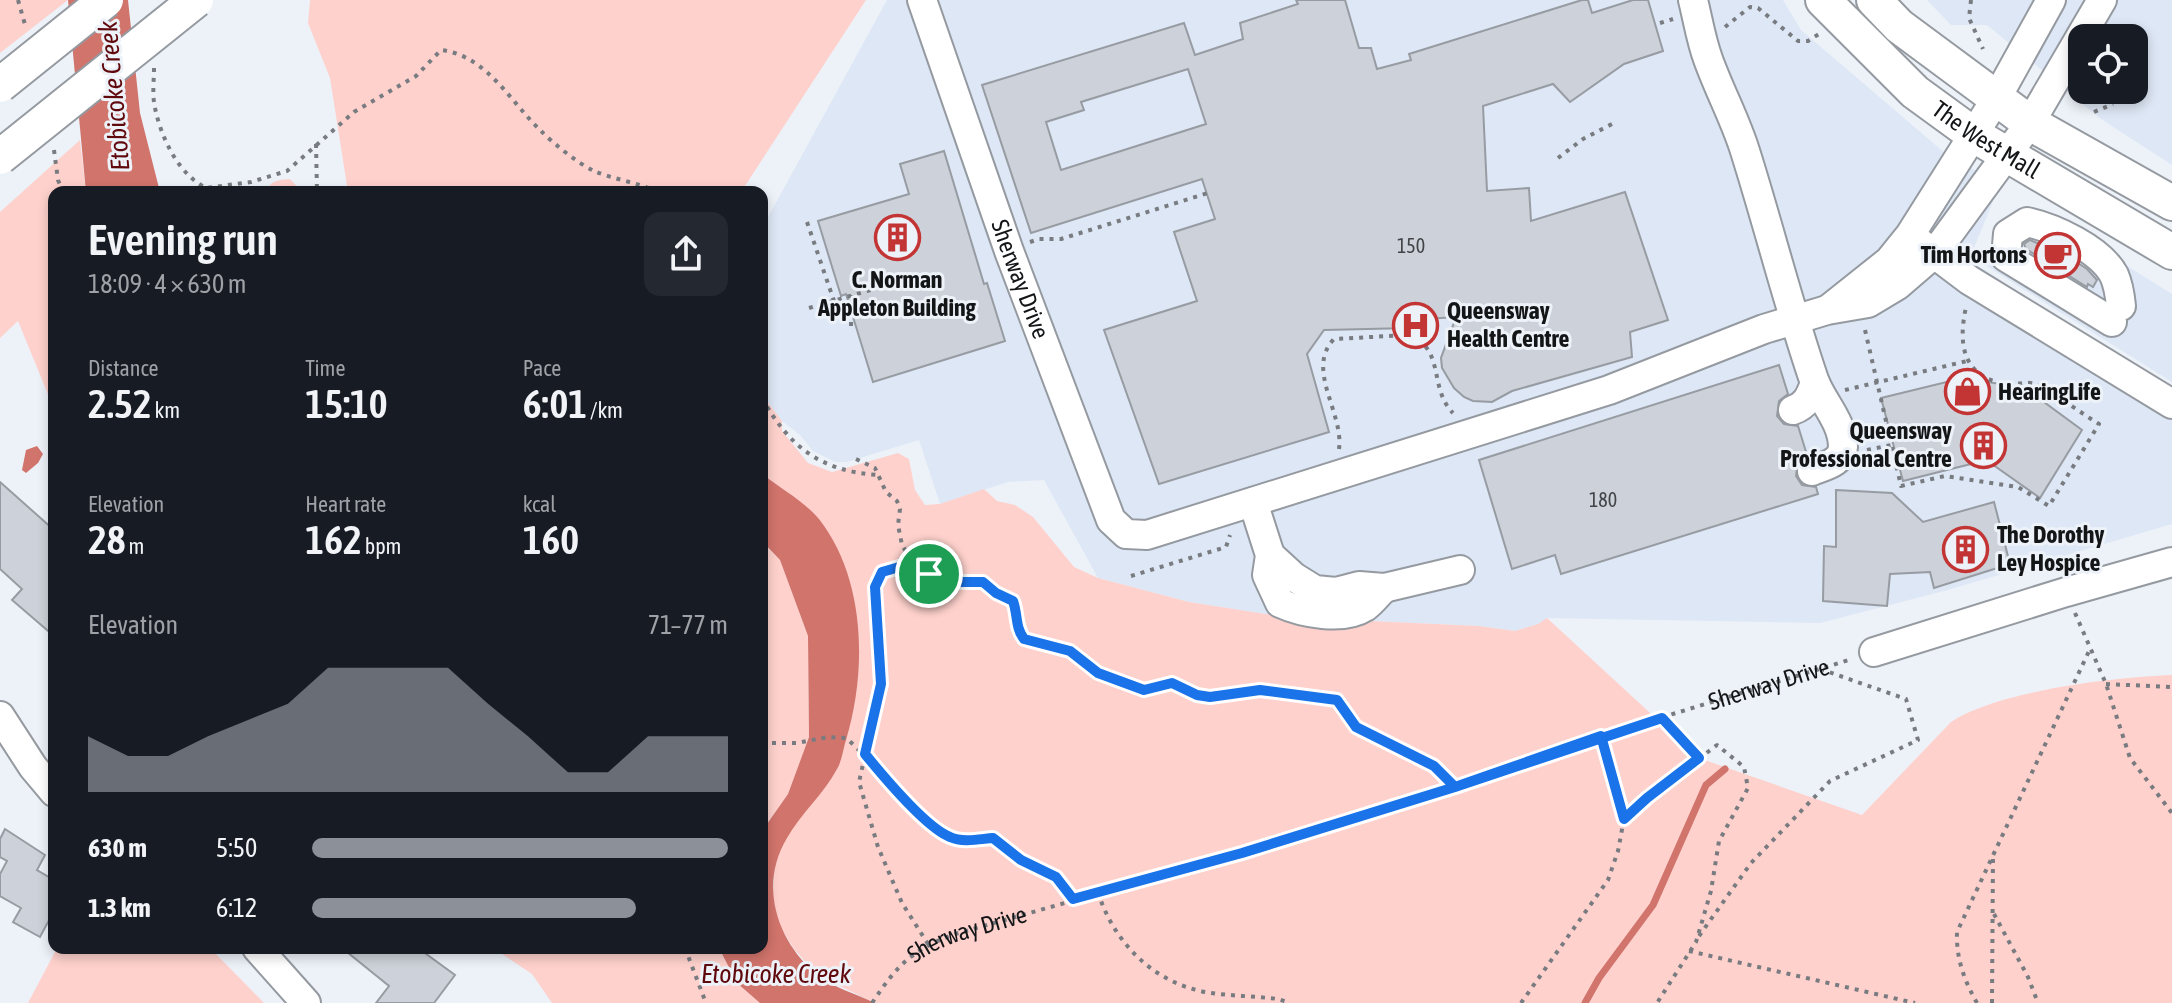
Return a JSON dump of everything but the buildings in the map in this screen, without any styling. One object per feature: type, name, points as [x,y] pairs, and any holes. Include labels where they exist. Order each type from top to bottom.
[{"type":"main road","points":[[0,85],[106,0]]},
{"type":"main road","points":[[0,157],[196,0]]},
{"type":"main road","name":"The West Mall","points":[[1874,0],[1899,26],[2030,123],[2172,203]]},
{"type":"main road","name":"The West Mall","points":[[1831,9],[1915,92],[1974,135],[2172,252]]},
{"type":"street","name":"Sherway Drive","points":[[922,0],[1009,251],[1111,520],[1126,534],[1147,535],[1609,390],[1722,343],[1827,310],[1868,303],[1898,285],[1934,254],[2030,123],[2102,0]]},
{"type":"street","points":[[1693,0],[1704,43],[1735,121],[1815,383],[1837,424],[1843,444],[1842,454],[1833,463],[1812,471]]},
{"type":"street","name":"Sherway Drive","points":[[1827,310],[1889,261],[1910,235],[1996,99],[2051,0]]},
{"type":"street","points":[[1910,235],[1969,280],[2172,404]]},
{"type":"street","points":[[1793,410],[1809,400],[1815,383]]},
{"type":"street","points":[[1253,502],[1270,555],[1267,575],[1272,591],[1280,603],[1293,609],[1344,613],[1363,608],[1384,588],[1460,570]]},
{"type":"street","points":[[1874,652],[2172,562]]},
{"type":"street","points":[[0,716],[48,785]]},
{"type":"street","points":[[262,954],[306,1003]]},
{"type":"path","points":[[1971,0],[1969,18],[1983,49]]},
{"type":"path","points":[[1704,43],[1750,7],[1758,8],[1798,41],[1808,41],[1831,9]]},
{"type":"path","points":[[218,186],[287,171],[354,112],[416,76],[441,50],[457,52],[479,65],[541,132],[594,171],[644,186]]},
{"type":"path","points":[[154,60],[154,105],[166,142],[195,186]]},
{"type":"path","points":[[2094,112],[2113,104]]},
{"type":"path","points":[[1558,158],[1583,139],[1612,124]]},
{"type":"path","points":[[316,144],[317,186]]},
{"type":"path","points":[[195,183],[202,186]]},
{"type":"path","points":[[1009,251],[1039,239],[1061,239],[1208,193]]},
{"type":"path","points":[[807,222],[834,301]]},
{"type":"path","points":[[809,308],[891,284]]},
{"type":"path","points":[[851,326],[852,295]]},
{"type":"path","points":[[1865,330],[1901,486],[1945,476],[2018,487],[2049,506],[2099,424],[2032,382],[2018,385],[1990,380],[1967,361],[1961,334],[1966,301]]},
{"type":"path","points":[[1336,456],[1340,433],[1322,367],[1327,346],[1334,339],[1408,335],[1420,339],[1432,355],[1444,400],[1458,418]]},
{"type":"path","points":[[1844,390],[1967,361]]},
{"type":"path","points":[[768,406],[794,441],[814,459],[855,473],[878,475]]},
{"type":"path","points":[[856,459],[875,468],[886,492],[897,501],[902,545],[913,563],[929,574],[954,582],[983,582],[1013,601],[1018,615],[1017,629],[1024,639],[1070,651],[1098,673],[1144,690],[1172,683],[1197,695],[1210,697],[1260,690],[1337,700],[1356,727],[1434,766],[1455,787]]},
{"type":"path","points":[[1131,576],[1226,547],[1233,529]]},
{"type":"path","points":[[913,563],[882,572],[875,587],[881,684],[859,782],[878,847],[902,903],[928,944]]},
{"type":"path","points":[[2066,592],[2106,684],[2130,758],[2172,813]]},
{"type":"path","points":[[1977,1003],[1962,971],[1957,932],[2090,649]]},
{"type":"path","name":"Sherway Drive","points":[[872,1003],[901,964],[928,944],[1073,899],[1242,853],[1455,787],[1601,736],[1874,652]]},
{"type":"path","points":[[1657,1003],[1689,951],[1751,863],[1830,781],[1918,740],[1906,699],[1821,669]]},
{"type":"path","points":[[2106,684],[2172,687]]},
{"type":"path","points":[[1662,718],[1699,758]]},
{"type":"path","points":[[1521,1003],[1608,880],[1618,851],[1624,819],[1601,736]]},
{"type":"path","points":[[768,743],[846,738],[928,821],[950,837],[966,840],[993,838],[1021,860],[1056,877],[1073,899]]},
{"type":"path","points":[[1624,819],[1718,745],[1744,767],[1748,788],[1720,840],[1711,891],[1696,942]]},
{"type":"path","points":[[1992,1003],[1994,852]]},
{"type":"path","points":[[1098,892],[1108,919],[1126,946],[1159,973],[1180,985],[1206,992],[1278,999],[1290,1003]]},
{"type":"path","points":[[1993,912],[2028,977],[2038,1003]]},
{"type":"path","points":[[1689,951],[1915,1003]]},
{"type":"path","points":[[687,954],[706,1003]]},
{"type":"shaded area","points":[[0,0],[68,0],[0,53]]},
{"type":"shaded area","points":[[310,0],[866,0],[745,186],[347,186],[330,78],[308,23]]},
{"type":"shaded area","name":"Queensway Health Centre","points":[[887,0],[1783,0],[1801,30],[1946,154],[2000,184],[1969,260],[2172,391],[2172,524],[1944,591],[1820,623],[1547,618],[1539,624],[1515,631],[1479,626],[1284,617],[1189,602],[1098,578],[1044,480],[1008,482],[940,504],[919,440],[847,462],[835,462],[813,451],[768,403],[768,217]]},
{"type":"shaded area","points":[[1927,0],[2172,0],[2172,165],[2083,104],[2148,104],[2148,24],[2068,24],[2068,92],[1987,25],[1951,25]]},
{"type":"shaded area","points":[[80,140],[85,186],[48,186],[48,394],[18,321],[0,338],[0,212]]},
{"type":"shaded area","points":[[290,179],[296,186],[269,186],[275,181]]},
{"type":"shaded area","points":[[2040,212],[2172,294],[2172,382],[1985,265],[2010,216]]},
{"type":"shaded area","points":[[768,403],[782,421],[782,431],[808,463],[832,472],[898,453],[909,459],[915,490],[925,505],[940,504],[984,489],[997,501],[1015,505],[1033,517],[1074,567],[1098,578],[1189,602],[1284,617],[1479,626],[1515,631],[1547,618],[1699,758],[1862,815],[1951,722],[1972,711],[2057,688],[2172,675],[2172,1003],[875,1003],[817,975],[794,949],[777,922],[773,896],[775,860],[787,837],[854,597],[839,554],[818,518],[768,479]]},
{"type":"shaded area","points":[[768,547],[780,560],[808,636],[809,737],[788,794],[768,822]]},
{"type":"shaded area","points":[[54,954],[216,954],[264,1003],[28,1003]]},
{"type":"shaded area","points":[[502,954],[722,954],[737,983],[760,1003],[552,1003],[532,974]]},
{"type":"water","name":"Etobicoke Creek","points":[[68,0],[128,0],[140,113],[158,186],[85,186]]},
{"type":"water","points":[[37,446],[43,454],[26,473],[22,470],[26,450]]},
{"type":"water","name":"Etobicoke Creek","points":[[768,478],[813,513],[835,543],[854,597],[859,656],[853,713],[840,762],[826,787],[787,838],[779,856],[773,892],[776,910],[790,944],[815,973],[875,1003],[760,1003],[737,983],[722,954],[768,954],[768,822],[788,794],[809,737],[808,636],[780,560],[768,547]]},
{"type":"waterway","points":[[1585,1003],[1599,978],[1653,905],[1706,785],[1725,769]]},
{"type":"place","name":"C. Norman Appleton Building","points":[[897,238]]},
{"type":"place","name":"Tim Hortons","points":[[2058,255]]},
{"type":"place","name":"Queensway Health Centre","points":[[1416,325]]},
{"type":"place","name":"HearingLife","points":[[1967,392]]},
{"type":"place","name":"Queensway Professional Centre","points":[[1983,445]]},
{"type":"place","name":"The Dorothy Ley Hospice","points":[[1966,549]]},
{"type":"route","points":[[929,574],[913,563],[882,572],[875,587],[881,684],[865,754],[928,821],[950,837],[966,840],[993,838],[1021,860],[1056,877],[1073,899],[1242,853],[1455,787],[1601,736],[1662,718],[1699,758],[1624,819],[1601,736],[1528,762],[1455,787],[1434,766],[1356,727],[1337,700],[1260,690],[1210,697],[1197,695],[1172,683],[1144,690],[1098,673],[1062,647],[1024,639],[1017,629],[1018,615],[1013,601],[983,582],[954,582],[929,574]]}]
